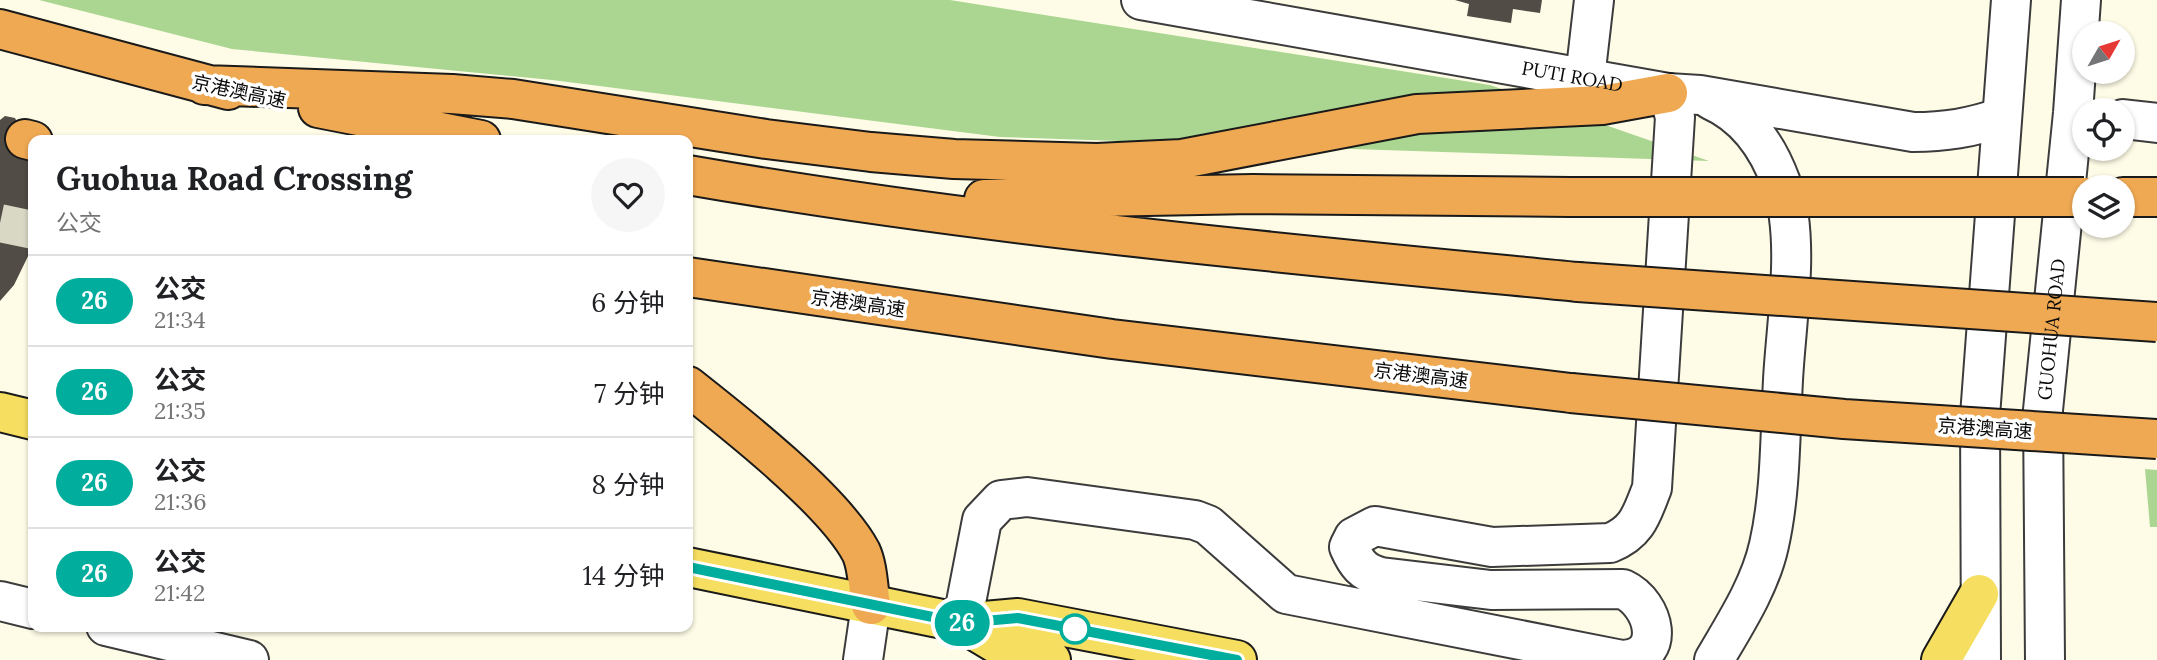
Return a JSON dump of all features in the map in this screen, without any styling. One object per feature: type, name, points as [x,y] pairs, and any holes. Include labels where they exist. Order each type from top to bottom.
[{"type":"highway","name":"京港澳高速","points":[[0,29],[204,85],[456,135]]},
{"type":"highway","points":[[204,85],[452,94],[513,99],[871,152],[954,159],[1097,163],[1182,159],[1418,114],[1602,105],[1684,94]]},
{"type":"highway","points":[[693,176],[835,200],[1211,246],[1578,282],[2157,322]]},
{"type":"highway","points":[[835,200],[1253,194],[2072,197]]},
{"type":"highway","points":[[2135,197],[2157,197]]},
{"type":"highway","name":"京港澳高速","points":[[693,277],[1112,339],[1571,393],[1844,419],[2157,439]]},
{"type":"highway","points":[[693,390],[801,483],[846,531],[862,554],[871,605]]},
{"type":"main road","points":[[0,412],[28,419]]},
{"type":"main road","points":[[693,568],[962,623],[1018,618],[1237,660]]},
{"type":"main road","points":[[1941,660],[1979,594]]},
{"type":"main road","points":[[962,623],[1012,653],[1051,660]]},
{"type":"street","name":"PUTI ROAD","points":[[1141,0],[1304,15],[1585,78],[1913,132],[1944,132],[2002,117]]},
{"type":"street","points":[[1585,78],[1594,0]]},
{"type":"street","points":[[1981,660],[1980,416],[2011,0]]},
{"type":"street","name":"GUOHUA ROAD","points":[[2079,98],[2081,0]]},
{"type":"street","points":[[962,623],[982,520],[1000,500],[1027,497],[1195,520],[1208,525],[1276,587],[1296,597],[1622,660],[1631,660],[1642,653],[1650,643],[1652,623],[1634,594],[1623,589],[1491,590],[1381,578],[1370,575],[1357,564],[1349,547],[1363,530],[1375,526],[1504,547],[1610,543],[1620,539],[1639,523],[1652,488],[1675,117],[1684,94],[1729,108],[1747,123],[1770,159],[1782,186],[1790,254],[1777,489],[1769,546],[1758,580],[1714,660]]},
{"type":"street","points":[[2135,120],[2157,122]]},
{"type":"street","name":"GUOHUA ROAD","points":[[2045,660],[2043,410],[2073,161]]},
{"type":"street","points":[[0,601],[28,608]]},
{"type":"street","points":[[863,660],[871,605]]},
{"type":"street","points":[[131,632],[249,660]]},
{"type":"green space","points":[[39,0],[950,0],[1490,85],[1709,161],[1000,137],[552,80],[232,49]]},
{"type":"green space","points":[[2145,469],[2157,470],[2157,527],[2150,527]]},
{"type":"building","points":[[1455,0],[1542,0],[1540,13],[1513,9],[1511,23],[1467,16],[1469,4]]},
{"type":"building","points":[[5,116],[15,118],[28,145],[28,256],[14,285],[0,301],[0,120]]},
{"type":"tunnel","points":[[0,223],[28,229]]},
{"type":"bus line","name":"26","points":[[693,568],[962,623],[1018,618],[1237,660]]}]
